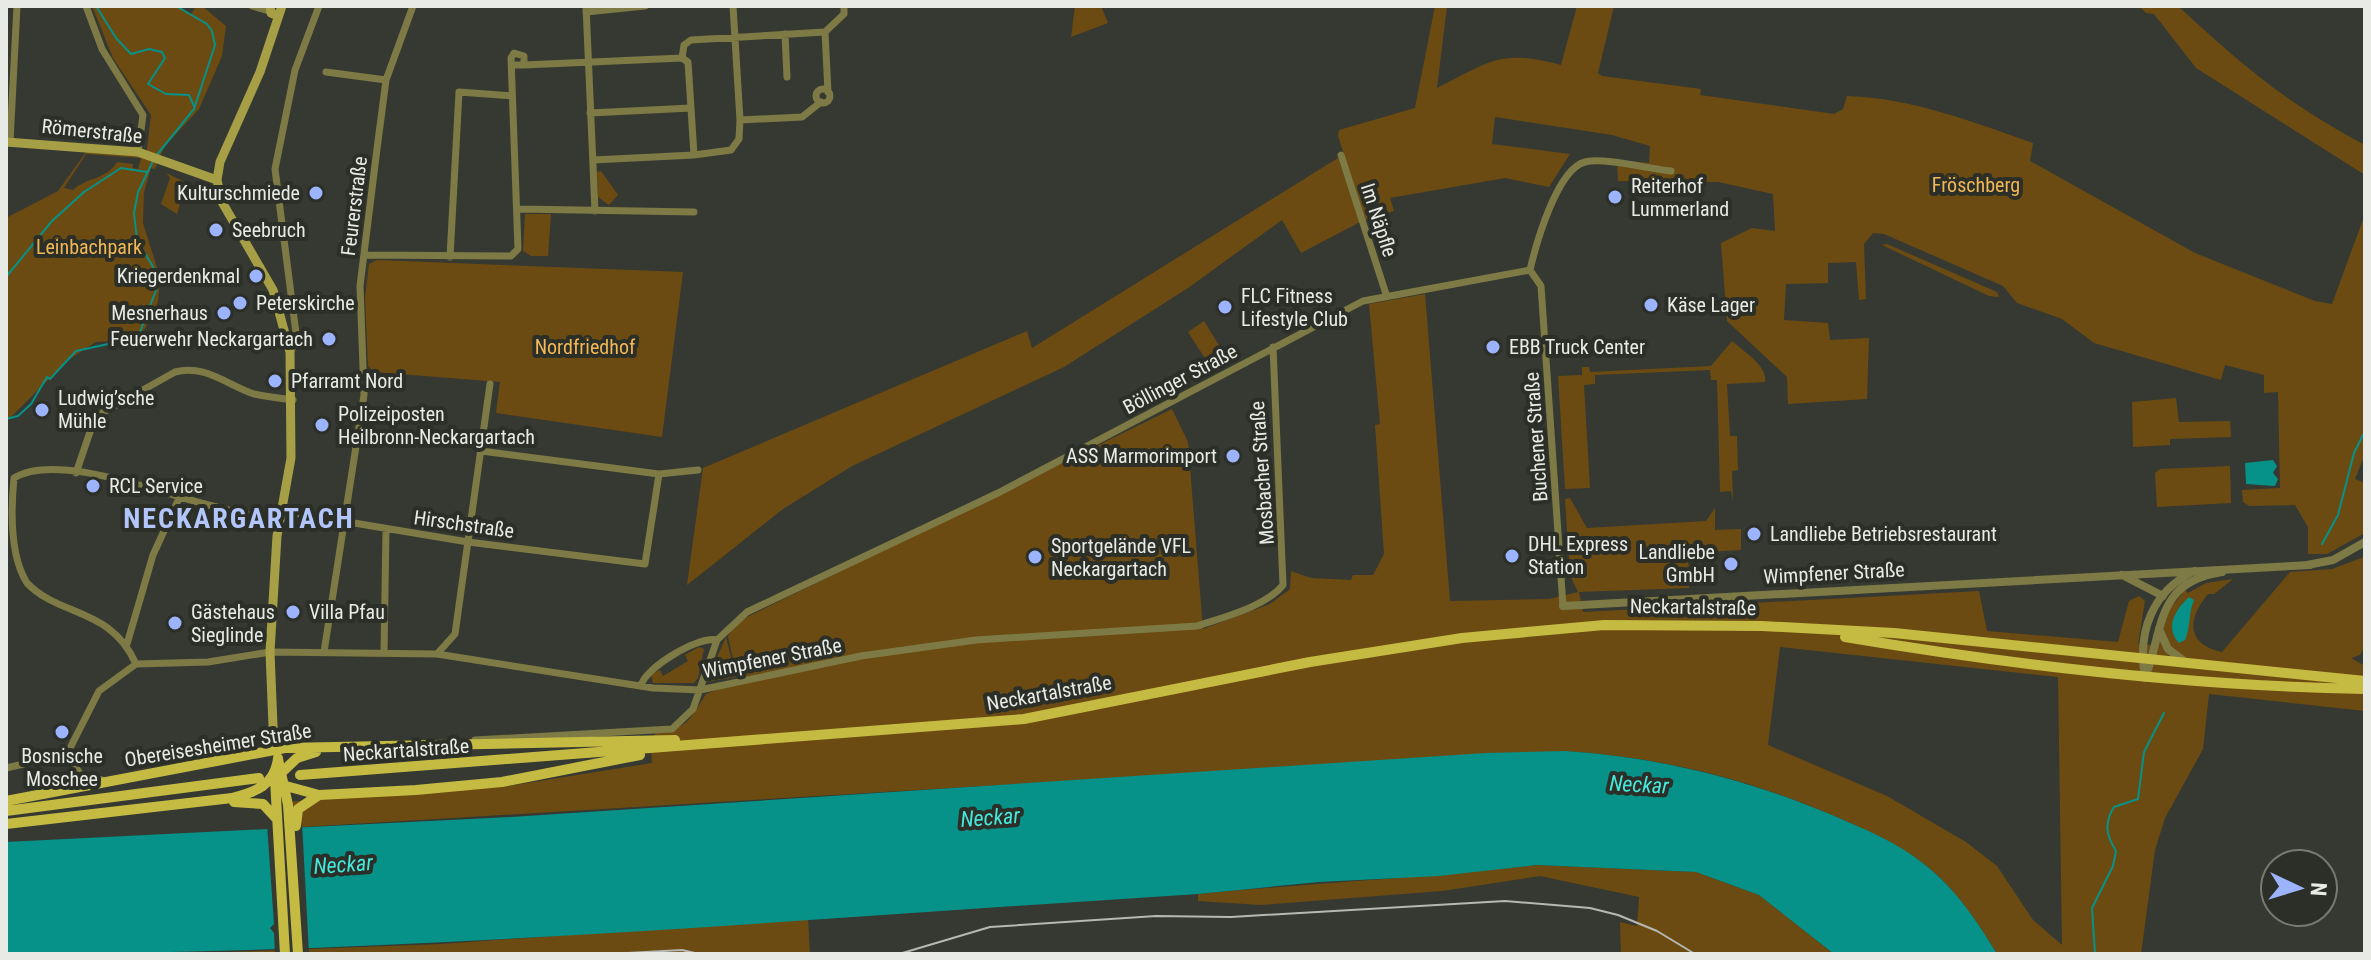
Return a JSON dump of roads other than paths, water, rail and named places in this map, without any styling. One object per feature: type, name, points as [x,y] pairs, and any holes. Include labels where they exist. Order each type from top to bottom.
[{"type":"main road","points":[[274,10],[268,52],[224,151],[217,180],[222,202],[273,290],[290,352],[293,400],[290,469],[280,522],[270,652],[279,778],[277,820],[285,954]]},
{"type":"main road","name":"Römerstraße","points":[[8,142],[138,152],[217,180]]},
{"type":"main road","name":"Neckartalstraße","points":[[300,775],[1024,719],[1310,662],[1462,638],[1643,623],[1894,633],[2365,681]]},
{"type":"main road","name":"Neckartalstraße","points":[[1800,629],[1983,661],[2145,678],[2365,689]]},
{"type":"main road","points":[[433,745],[735,741]]},
{"type":"main road","points":[[293,818],[302,805],[319,795],[502,782],[696,744]]},
{"type":"main road","name":"Obereisesheimer Straße","points":[[140,777],[276,754],[433,745]]},
{"type":"main road","points":[[6,824],[162,807],[252,793],[279,778],[297,758],[315,752],[391,746]]},
{"type":"main road","points":[[6,801],[140,777]]},
{"type":"main road","points":[[6,811],[259,778]]},
{"type":"main road","points":[[279,778],[319,795]]},
{"type":"main road","points":[[279,778],[293,818],[298,954]]},
{"type":"main road","points":[[162,807],[257,802],[277,820]]},
{"type":"street","points":[[8,142],[17,6]]},
{"type":"street","points":[[86,6],[96,38],[143,115],[138,152]]},
{"type":"street","points":[[252,6],[274,10]]},
{"type":"street","points":[[290,352],[296,348],[297,341],[275,169],[295,70],[319,6]]},
{"type":"street","name":"Feurerstraße","points":[[324,652],[364,395],[359,329],[364,255],[386,80],[413,6]]},
{"type":"street","points":[[595,211],[586,9],[645,6]]},
{"type":"street","points":[[593,160],[731,150],[739,139],[740,120],[733,6]]},
{"type":"street","points":[[682,58],[684,45],[691,40],[825,32],[844,14],[844,6]]},
{"type":"street","points":[[740,120],[802,117],[821,102],[817,93],[821,90],[828,92],[825,32]]},
{"type":"street","points":[[785,34],[787,77]]},
{"type":"street","points":[[364,255],[511,256],[518,249],[512,55],[519,53],[525,58],[524,65]]},
{"type":"street","points":[[512,65],[682,58],[688,62],[694,155]]},
{"type":"street","points":[[326,72],[386,80]]},
{"type":"street","points":[[450,257],[459,92],[512,96]]},
{"type":"street","points":[[590,113],[691,108]]},
{"type":"street","name":"Im Näpfle","points":[[1341,155],[1386,294]]},
{"type":"street","points":[[1530,270],[1543,227],[1564,180],[1575,166],[1588,161],[1671,171]]},
{"type":"street","points":[[519,209],[694,212]]},
{"type":"street","name":"Böllinger Straße","points":[[641,686],[649,671],[713,639],[747,612],[998,493],[1363,301],[1386,294],[1480,282],[1530,270]]},
{"type":"street","name":"Buchener Straße","points":[[1530,270],[1541,286],[1563,606]]},
{"type":"street","name":"Mosbacher Straße","points":[[1273,347],[1285,562],[1283,585],[1275,595]]},
{"type":"street","points":[[76,473],[91,429],[102,413],[175,372],[184,369],[209,373],[257,395],[293,400]]},
{"type":"street","points":[[437,654],[455,634],[490,384]]},
{"type":"street","points":[[481,451],[659,474],[698,470]]},
{"type":"street","points":[[6,768],[67,754],[99,691],[136,664],[127,644],[85,613],[34,590],[27,583],[20,572],[13,520],[14,478],[28,471],[76,473],[140,483],[280,522]]},
{"type":"street","name":"Hirschstraße","points":[[282,511],[468,542],[642,565],[646,562],[659,474]]},
{"type":"street","points":[[127,644],[153,555],[180,496]]},
{"type":"street","points":[[384,653],[386,529]]},
{"type":"street","name":"Wimpfener Straße","points":[[2108,574],[2131,578],[2160,596],[2171,597],[2207,574],[2310,565],[2333,560],[2365,542]]},
{"type":"street","name":"Wimpfener Straße","points":[[1563,606],[2310,565]]},
{"type":"street","points":[[2145,678],[2149,615],[2160,596],[2179,578],[2198,569]]},
{"type":"street","name":"Wimpfener Straße","points":[[136,664],[208,662],[270,652],[437,654],[641,686],[700,690],[861,656],[976,640],[1197,626],[1275,595]]},
{"type":"street","points":[[2147,661],[2171,597]]},
{"type":"street","points":[[2158,626],[2168,649],[2196,666]]},
{"type":"street","name":"Böllinger Straße","points":[[700,690],[713,639]]},
{"type":"street","name":"Obereisesheimer Straße","points":[[433,745],[497,737],[672,729],[689,717],[700,690]]},
{"type":"street","name":"Obereisesheimer Straße","points":[[67,754],[75,769],[98,780],[140,777]]},
{"type":"water","points":[[2273,460],[2277,466],[2273,473],[2278,479],[2275,486],[2246,484],[2245,463]]},
{"type":"water","points":[[2189,597],[2194,600],[2188,630],[2185,640],[2179,643],[2172,625],[2176,613]]},
{"type":"water","name":"Neckar","points":[[1565,751],[1634,758],[1702,772],[1800,802],[1868,831],[1903,849],[1936,874],[1965,906],[1997,954],[1834,954],[1759,895],[1696,872],[1537,865],[1439,876],[1319,882],[1198,894],[453,942],[6,954],[6,842],[511,817],[1486,753]]},
{"type":"waterway","points":[[96,6],[116,38],[131,54],[149,49],[162,52],[165,58],[148,84],[166,94],[189,95],[194,106]]},
{"type":"waterway","points":[[156,156],[194,109],[215,45],[207,24],[176,6]]},
{"type":"waterway","points":[[6,419],[18,416],[31,404],[47,377],[50,379],[76,351],[131,339],[140,332],[158,285],[155,270],[137,240],[134,213],[138,192],[153,161]]},
{"type":"waterway","points":[[6,277],[52,221],[84,192],[121,168],[147,172]]},
{"type":"waterway","points":[[2322,544],[2338,515],[2354,453],[2365,431]]},
{"type":"waterway","points":[[2095,954],[2092,908],[2113,866],[2116,851],[2108,834],[2109,818],[2114,807],[2138,799],[2144,752],[2164,713]]},
{"type":"railway","points":[[899,954],[990,927],[1156,916],[1231,917],[1505,901],[1590,908],[1618,915],[1657,931],[1695,954]]},
{"type":"railway","points":[[609,954],[682,950],[699,954]]},
{"type":"place","name":"Kulturschmiede","points":[[316,193]]},
{"type":"place","name":"Reiterhof Lummerland","points":[[1615,197]]},
{"type":"place","name":"Seebruch","points":[[216,230]]},
{"type":"place","name":"Kriegerdenkmal","points":[[256,276]]},
{"type":"place","name":"Peterskirche","points":[[240,303]]},
{"type":"place","name":"Käse Lager","points":[[1651,305]]},
{"type":"place","name":"FLC Fitness Lifestyle Club","points":[[1225,307]]},
{"type":"place","name":"Mesnerhaus","points":[[224,313]]},
{"type":"place","name":"Feuerwehr Neckargartach","points":[[329,339]]},
{"type":"place","name":"EBB Truck Center","points":[[1493,347]]},
{"type":"place","name":"Pfarramt Nord","points":[[275,381]]},
{"type":"place","name":"Ludwig’sche Mühle","points":[[42,410]]},
{"type":"place","name":"Polizeiposten Heilbronn-Neckargartach","points":[[322,425]]},
{"type":"place","name":"ASS Marmorimport","points":[[1233,456]]},
{"type":"place","name":"RCL Service","points":[[93,486]]},
{"type":"place","name":"Landliebe Betriebsrestaurant","points":[[1754,534]]},
{"type":"place","name":"DHL Express Station","points":[[1512,556]]},
{"type":"place","name":"Sportgelände VFL Neckargartach","points":[[1035,557]]},
{"type":"place","name":"Landliebe GmbH","points":[[1731,564]]},
{"type":"place","name":"Villa Pfau","points":[[293,612]]},
{"type":"place","name":"Gästehaus Sieglinde","points":[[175,623]]},
{"type":"place","name":"Bosnische Moschee","points":[[62,732]]},
{"type":"district","name":"NECKARGARTACH","points":[[239,518]]},
{"type":"park label","name":"Fröschberg","points":[[1976,185]]},
{"type":"park label","name":"Leinbachpark","points":[[89,247]]},
{"type":"park label","name":"Nordfriedhof","points":[[585,347]]}]
